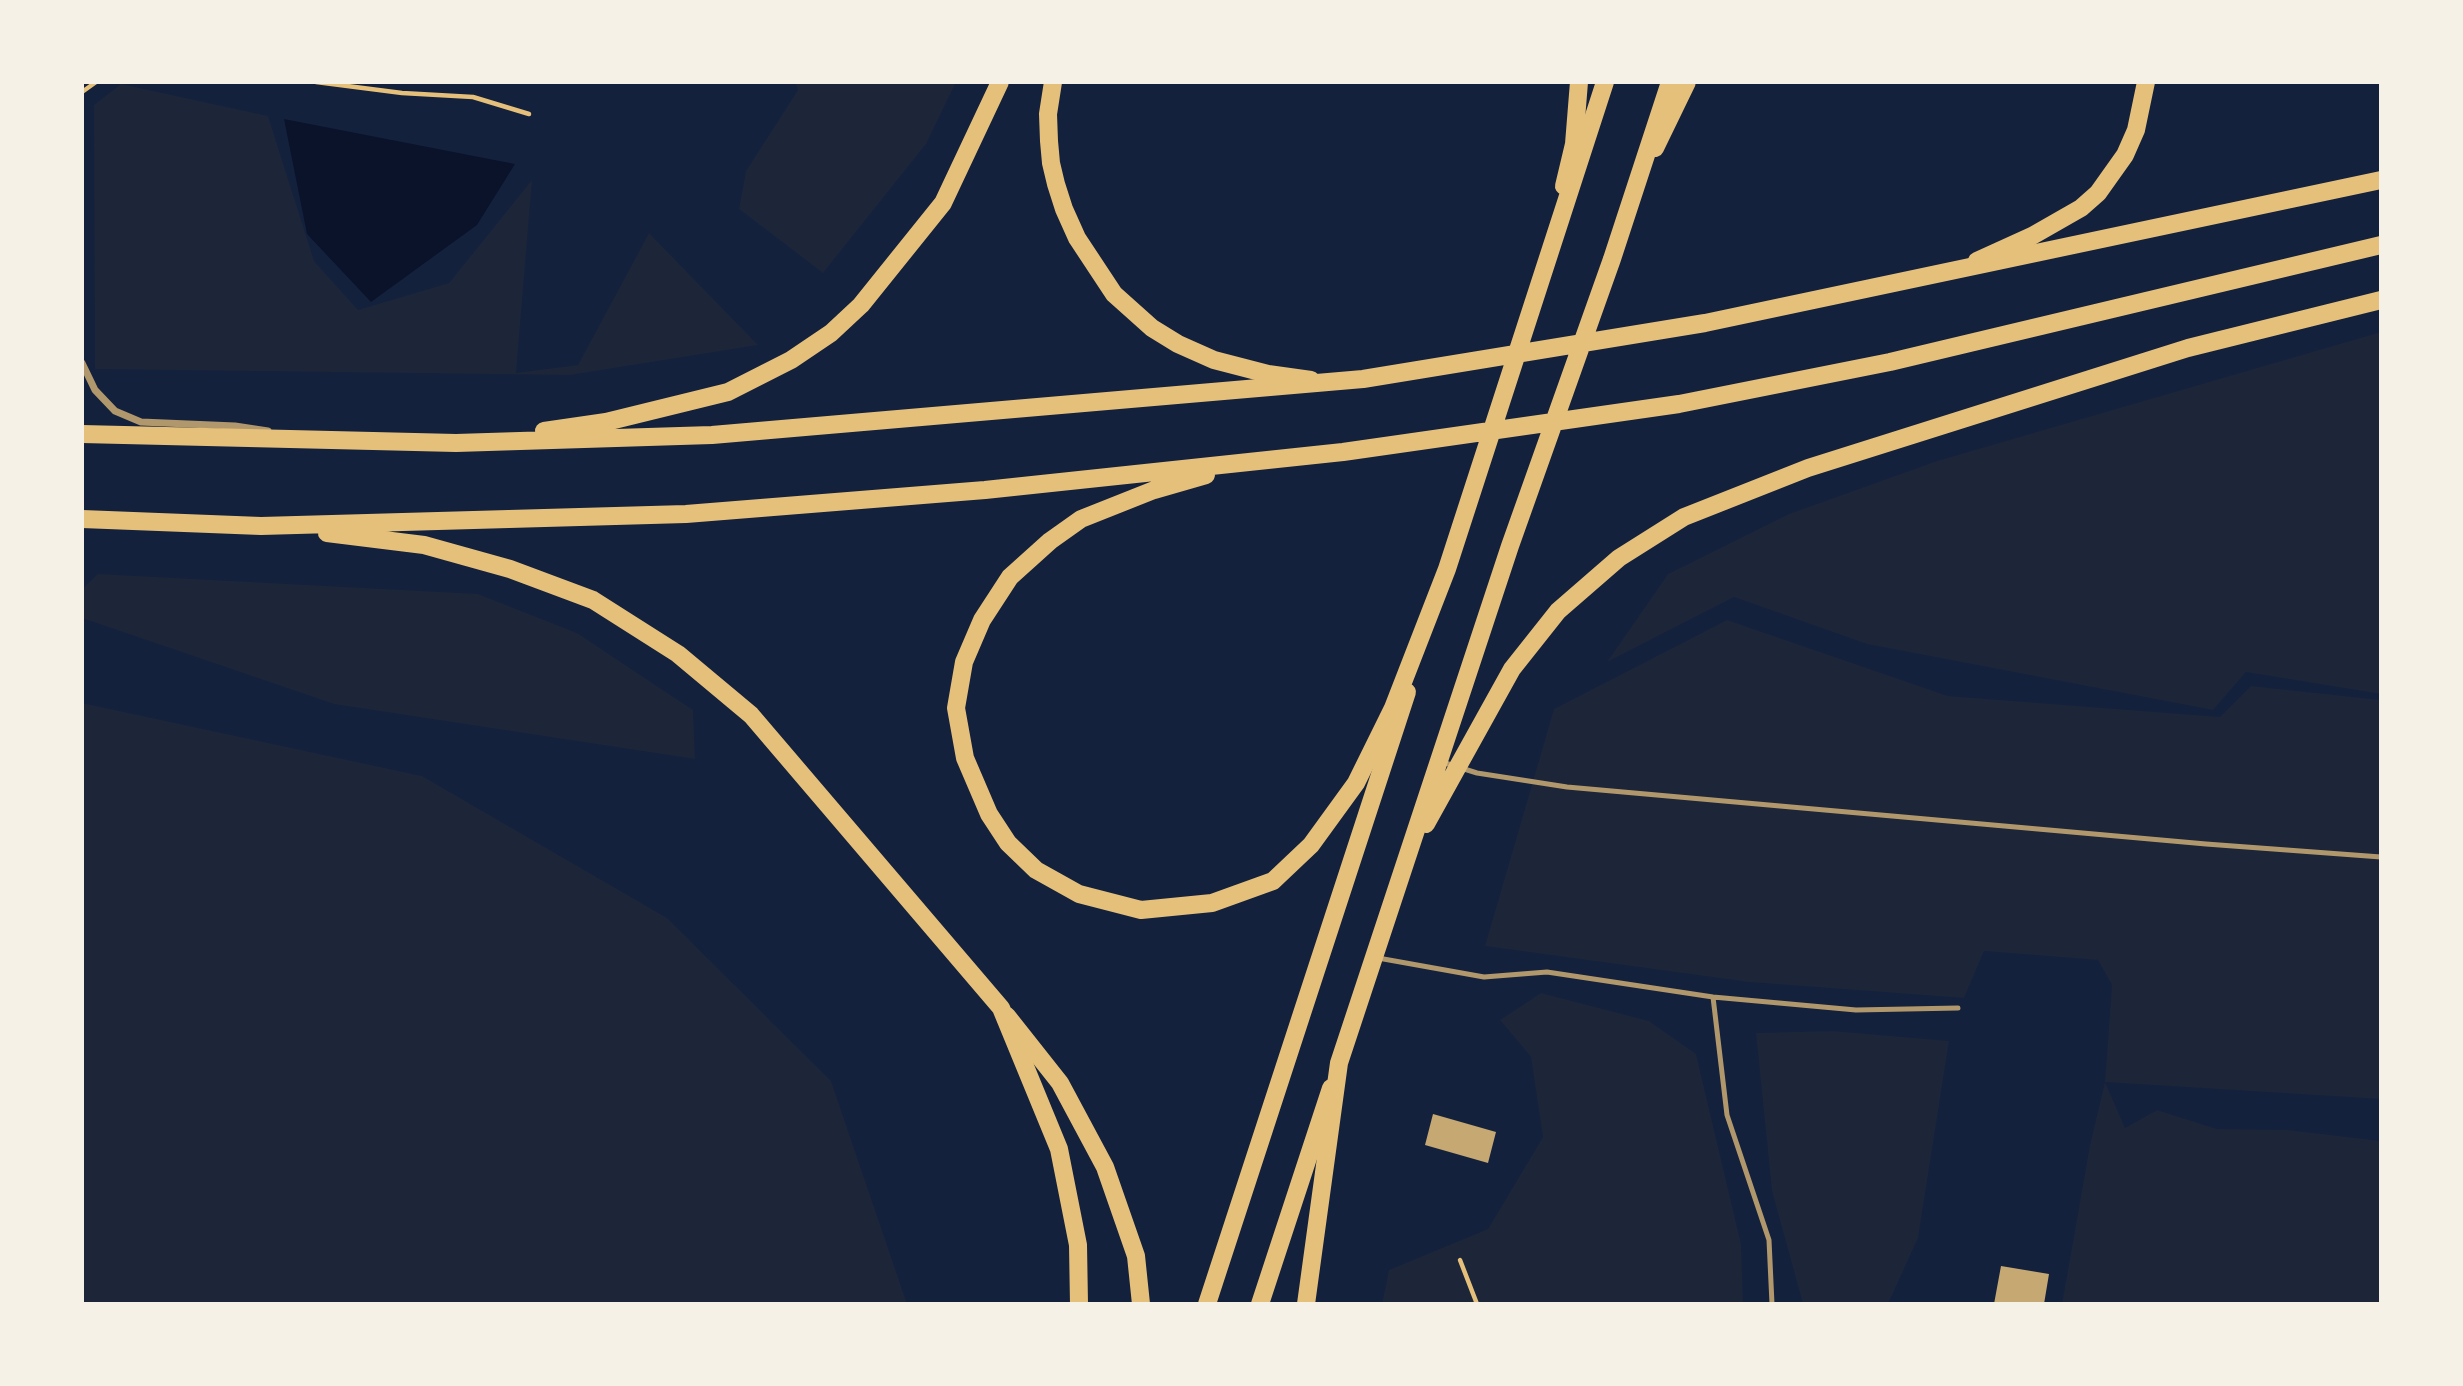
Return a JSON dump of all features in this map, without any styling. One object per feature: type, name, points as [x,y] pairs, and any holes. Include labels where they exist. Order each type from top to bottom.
[{"type":"main road","points":[[456,443],[606,422],[728,391],[792,360],[831,333],[861,305],[943,203],[1000,82]]},
{"type":"main road","points":[[1053,82],[1048,114],[1051,163],[1056,184],[1077,238],[1114,295],[1152,328],[1178,344],[1214,360],[1268,374],[1315,380],[1363,379]]},
{"type":"main road","points":[[1543,271],[1574,144],[1579,82]]},
{"type":"main road","points":[[1207,1304],[1605,82]]},
{"type":"main road","points":[[1259,1304],[1510,546],[1612,259],[1670,82]]},
{"type":"main road","points":[[1612,259],[1659,138],[1687,82]]},
{"type":"main road","points":[[1948,273],[2032,236],[2081,208],[2098,193],[2125,155],[2136,130],[2146,82]]},
{"type":"main road","points":[[82,434],[456,443],[712,435],[1363,379],[1704,323],[2381,180]]},
{"type":"main road","points":[[82,520],[261,526],[686,514],[985,489],[1400,445],[1679,404],[1890,362],[2381,245]]},
{"type":"main road","points":[[1406,861],[1511,670],[1558,611],[1619,558],[1684,517],[1808,468],[2188,348],[2381,300]]},
{"type":"main road","points":[[1249,463],[1154,490],[1081,519],[1050,541],[1010,577],[982,620],[964,662],[956,708],[965,758],[989,814],[1008,843],[1036,870],[1079,894],[1141,910],[1212,903],[1273,881],[1311,845],[1356,783],[1393,708],[1447,569]]},
{"type":"main road","points":[[261,526],[424,545],[510,569],[593,600],[678,654],[751,716],[1001,1008],[1060,1083],[1105,1167],[1136,1256],[1141,1304]]},
{"type":"main road","points":[[1001,1008],[1059,1149],[1078,1245],[1079,1304]]},
{"type":"main road","points":[[1306,1304],[1339,1063]]},
{"type":"street","points":[[82,363],[95,390],[115,411],[141,422],[235,426],[324,439]]},
{"type":"lane","points":[[1439,761],[1477,773],[1567,787],[2381,857]]},
{"type":"lane","points":[[1375,957],[1484,977],[1548,972],[1713,997],[1856,1010],[1958,1008]]},
{"type":"lane","points":[[1713,997],[1727,1115],[1769,1240],[1772,1304]]},
{"type":"path","points":[[82,92],[96,82]]},
{"type":"path","points":[[316,82],[402,93],[473,97],[529,114]]},
{"type":"path","points":[[1460,1260],[1477,1304]]},
{"type":"shaded area","points":[[795,82],[956,82],[926,144],[823,273],[739,209],[746,171],[798,90]]},
{"type":"shaded area","points":[[121,84],[268,116],[314,261],[358,310],[449,283],[532,180],[516,373],[578,365],[649,233],[758,345],[570,375],[95,369],[94,105]]},
{"type":"shaded area","points":[[284,119],[515,164],[477,225],[371,302],[307,234]]},
{"type":"shaded area","points":[[2381,332],[2381,694],[2246,672],[2213,710],[1867,644],[1734,597],[1607,662],[1668,574],[1789,514],[1937,461]]},
{"type":"shaded area","points":[[98,574],[478,594],[577,633],[693,710],[695,759],[334,704],[82,618],[82,589]]},
{"type":"shaded area","points":[[1727,620],[1948,696],[2220,717],[2251,686],[2381,700],[2381,1099],[2105,1082],[2112,985],[2098,960],[1984,951],[1964,998],[1749,982],[1485,946],[1554,709]]},
{"type":"shaded area","points":[[82,703],[422,776],[667,918],[831,1081],[907,1304],[82,1304]]},
{"type":"shaded area","points":[[1541,993],[1649,1021],[1696,1054],[1741,1244],[1743,1304],[1382,1304],[1389,1270],[1488,1229],[1543,1137],[1531,1057],[1500,1020]]},
{"type":"shaded area","points":[[1833,1031],[1949,1041],[1918,1238],[1888,1304],[1803,1304],[1772,1191],[1756,1033]]},
{"type":"shaded area","points":[[2105,1082],[2125,1128],[2157,1110],[2217,1129],[2288,1130],[2381,1141],[2381,1304],[2062,1304],[2090,1145]]},
{"type":"building","points":[[1433,1114],[1496,1132],[1488,1163],[1425,1145]]},
{"type":"building","points":[[2001,1266],[2049,1274],[2044,1304],[1994,1304]]}]
